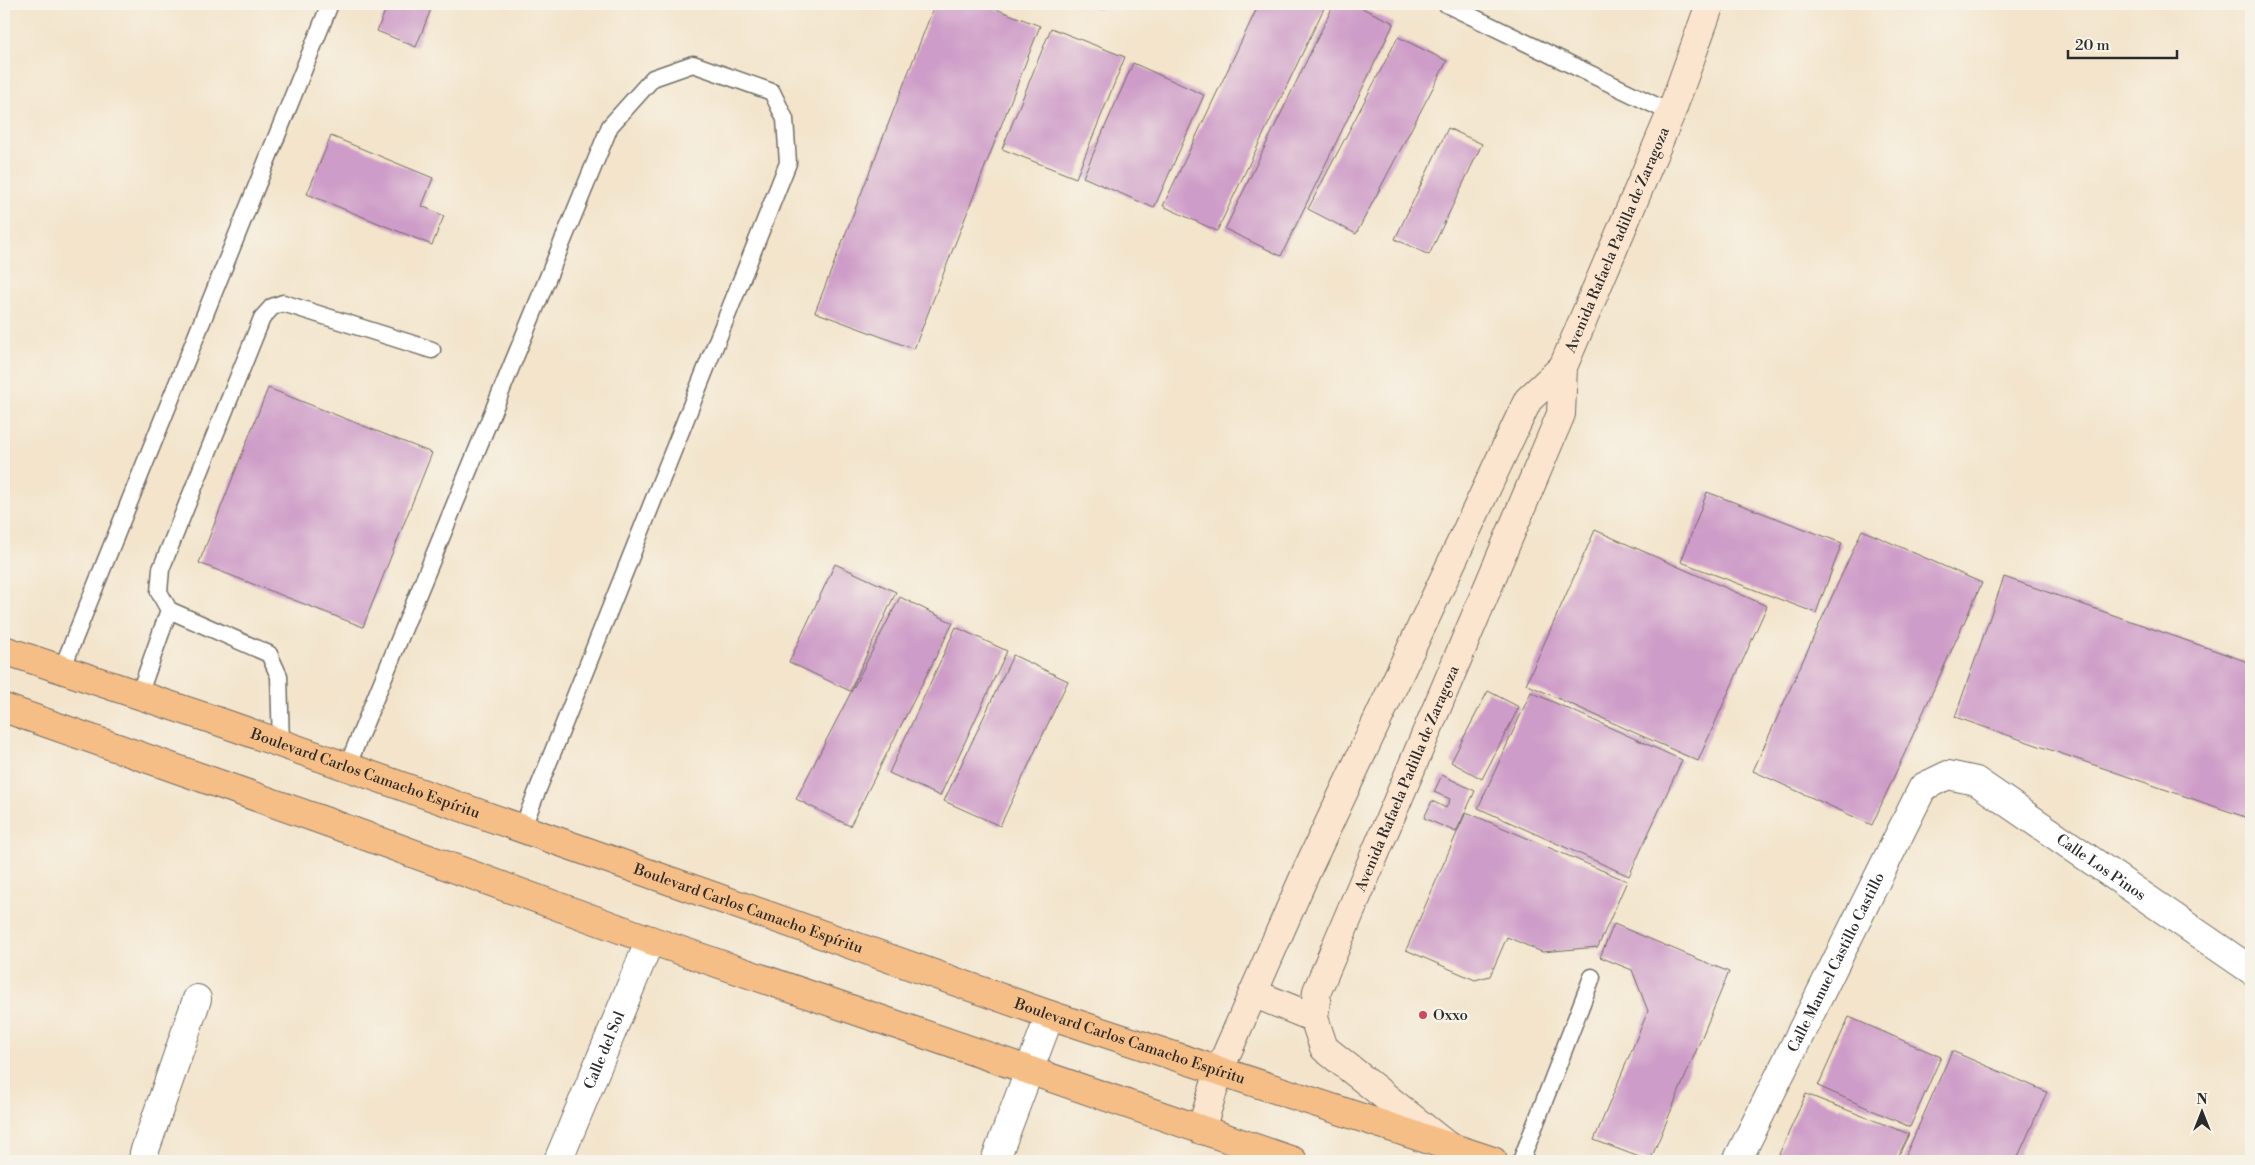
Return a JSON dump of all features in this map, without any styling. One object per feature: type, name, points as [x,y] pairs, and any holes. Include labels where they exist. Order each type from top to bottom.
[{"type":"main road","name":"Avenida Rafaela Padilla de Zaragoza","points":[[1445,1144],[1324,1048],[1314,1018],[1317,991],[1561,414],[1563,367],[1671,113],[1710,4]]},
{"type":"main road","name":"Avenida Rafaela Padilla de Zaragoza","points":[[1201,1130],[1219,1071],[1307,870],[1528,400],[1563,367]]},
{"type":"main road","name":"Boulevard Carlos Camacho Espíritu","points":[[4,650],[347,767],[1050,1015],[1493,1161]]},
{"type":"main road","points":[[4,708],[330,823],[650,940],[1293,1161]]},
{"type":"main road","points":[[1253,993],[1314,1018]]},
{"type":"street","name":"Calle Los Pinos","points":[[1948,775],[1976,781],[2251,970]]},
{"type":"street","name":"Calle Manuel Castillo Castillo","points":[[1737,1161],[1923,787],[1948,775]]},
{"type":"street","name":"Calle del Sol","points":[[558,1161],[650,940]]},
{"type":"street","points":[[143,1161],[144,1153],[197,1000]]},
{"type":"street","points":[[995,1161],[1050,1015]]},
{"type":"lane","points":[[62,669],[330,4]]},
{"type":"lane","points":[[1446,4],[1671,113]]},
{"type":"lane","points":[[347,767],[610,126],[653,78],[694,64],[772,92],[785,119],[788,163],[522,829]]},
{"type":"lane","points":[[281,744],[278,676],[269,654],[170,610],[159,592],[161,569],[262,318],[272,307],[282,303],[432,350]]},
{"type":"lane","points":[[139,695],[170,610]]},
{"type":"lane","points":[[1521,1161],[1592,977]]},
{"type":"building","points":[[388,4],[433,4],[416,47],[377,31]]},
{"type":"building","points":[[935,4],[983,4],[1040,26],[914,349],[815,312]]},
{"type":"building","points":[[1087,4],[1102,4],[1099,10]]},
{"type":"building","points":[[1259,4],[1326,4],[1217,231],[1163,206]]},
{"type":"building","points":[[1334,4],[1353,4],[1394,23],[1281,256],[1225,229]]},
{"type":"building","points":[[1051,28],[1125,57],[1076,178],[1002,149]]},
{"type":"building","points":[[1398,37],[1447,61],[1356,234],[1308,209]]},
{"type":"building","points":[[1133,63],[1204,95],[1154,208],[1083,177]]},
{"type":"building","points":[[1448,128],[1482,144],[1429,255],[1395,239]]},
{"type":"building","points":[[331,136],[433,178],[422,206],[444,216],[432,245],[307,194]]},
{"type":"building","points":[[268,388],[432,453],[363,627],[199,563]]},
{"type":"building","points":[[1707,492],[1842,543],[1816,613],[1681,562]]},
{"type":"building","points":[[1595,530],[1767,606],[1698,761],[1526,684]]},
{"type":"building","points":[[1862,530],[1982,583],[1872,825],[1753,771]]},
{"type":"building","points":[[835,564],[896,592],[850,691],[789,662]]},
{"type":"building","points":[[2004,577],[2251,663],[2251,819],[1955,717]]},
{"type":"building","points":[[900,597],[953,623],[850,826],[796,799]]},
{"type":"building","points":[[956,627],[1007,651],[940,796],[889,773]]},
{"type":"building","points":[[1013,655],[1068,681],[1000,826],[944,801]]},
{"type":"building","points":[[1488,691],[1519,707],[1482,779],[1451,762]]},
{"type":"building","points":[[1531,692],[1682,760],[1629,876],[1478,808]]},
{"type":"building","points":[[1442,775],[1475,791],[1456,832],[1424,818],[1432,801],[1446,808],[1450,799],[1434,792]]},
{"type":"building","points":[[1466,812],[1627,881],[1598,947],[1542,952],[1507,937],[1490,976],[1475,980],[1406,950]]},
{"type":"building","points":[[1614,924],[1729,972],[1650,1161],[1594,1140],[1648,1011],[1632,970],[1600,957]]},
{"type":"building","points":[[1849,1017],[1941,1057],[1910,1127],[1818,1086]]},
{"type":"building","points":[[1952,1051],[2047,1092],[2016,1161],[1903,1161]]},
{"type":"building","points":[[1806,1094],[1909,1134],[1896,1161],[1776,1161]]},
{"type":"place","name":"Oxxo","points":[[1423,1015]]}]
